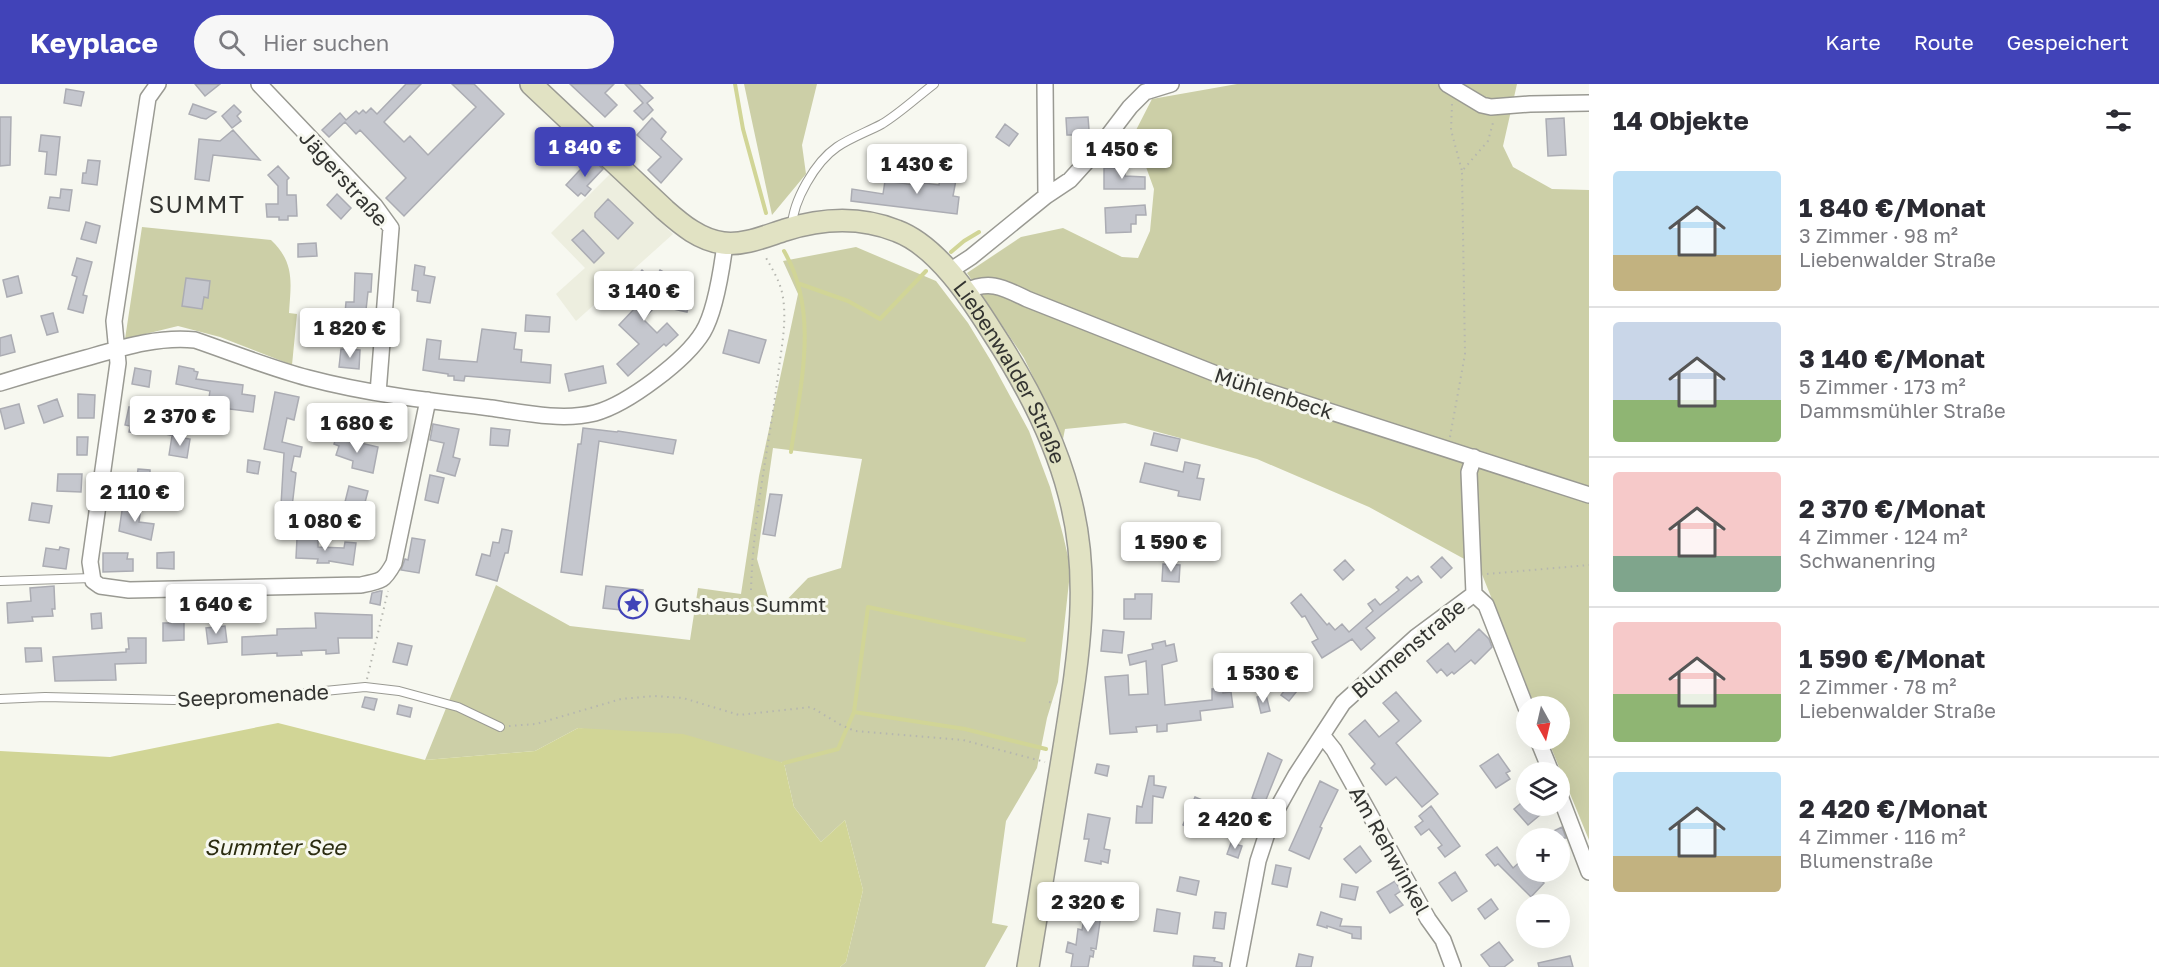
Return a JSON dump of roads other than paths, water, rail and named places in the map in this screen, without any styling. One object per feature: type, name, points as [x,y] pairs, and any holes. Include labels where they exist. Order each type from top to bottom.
[{"type":"main road","name":"Liebenwalder Straße","points":[[531,84],[683,225],[701,237],[725,244],[758,239],[821,221],[845,219],[872,222],[903,233],[920,243],[965,292],[1022,380],[1053,446],[1070,496],[1080,558],[1082,615],[1079,653],[1058,758],[1029,967]]},
{"type":"street","points":[[158,84],[148,98],[114,321],[117,373],[90,562],[92,578],[97,585],[129,590],[361,585],[387,577],[394,562],[428,400]]},
{"type":"street","name":"Jägerstraße","points":[[259,84],[375,206],[391,228],[378,393]]},
{"type":"street","points":[[1045,84],[1046,196]]},
{"type":"street","points":[[948,272],[971,257],[1046,196],[1070,180],[1145,92],[1171,84]]},
{"type":"street","points":[[1450,87],[1482,105],[1491,107],[1589,103]]},
{"type":"street","points":[[0,383],[117,349],[165,339],[195,340],[306,378],[378,393],[527,413],[571,416],[594,413],[615,406],[660,375],[687,351],[704,331],[713,305],[725,244]]},
{"type":"street","name":"Mühlenbeck","points":[[965,292],[984,284],[1010,291],[1229,379],[1589,495]]},
{"type":"street","points":[[1474,457],[1469,472],[1474,594],[1486,605],[1522,696]]},
{"type":"street","name":"Blumenstraße","points":[[1238,967],[1258,861],[1272,818],[1296,776],[1343,703],[1416,637],[1474,594]]},
{"type":"street","name":"Am Rehwinkel","points":[[1322,735],[1334,750],[1428,919],[1443,940],[1453,967]]},
{"type":"street","points":[[1568,816],[1589,872]]},
{"type":"lane","points":[[792,228],[792,215],[796,201],[821,162],[836,148],[884,123],[934,84]]},
{"type":"lane","points":[[0,581],[92,578]]},
{"type":"lane","name":"Seepromenade","points":[[0,699],[45,697],[174,700],[253,698],[365,687],[399,691],[458,707],[500,727]]},
{"type":"water","name":"Summter See","points":[[278,723],[425,760],[535,751],[578,728],[683,734],[784,763],[794,807],[821,842],[845,820],[863,890],[846,962],[840,967],[0,967],[0,751],[110,757]]},
{"type":"waterway","points":[[735,84],[743,129],[766,213]]},
{"type":"waterway","points":[[951,252],[979,232]]},
{"type":"waterway","points":[[784,251],[795,275],[802,299],[804,324],[802,376],[791,452]]},
{"type":"waterway","points":[[800,284],[848,301],[880,319],[926,271]]},
{"type":"waterway","points":[[854,712],[868,607],[1024,640]]},
{"type":"waterway","points":[[784,763],[838,749],[854,712],[965,729],[1046,749]]},
{"type":"place","name":"Gutshaus Summt","points":[[633,604]]},
{"type":"district","name":"SUMMT","points":[[197,203]]}]
